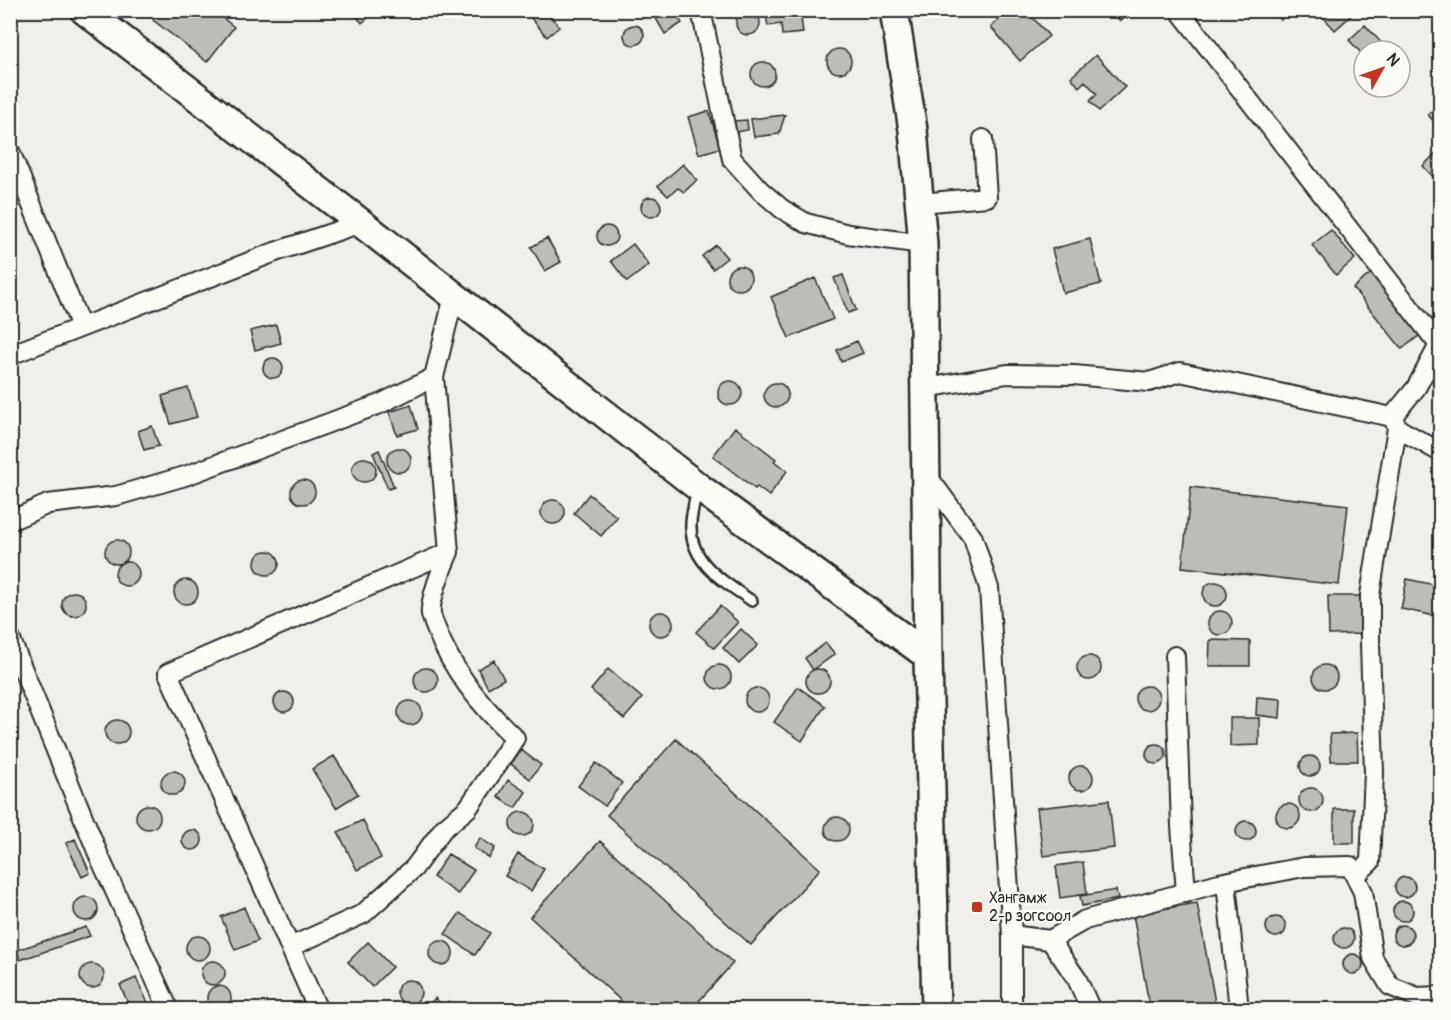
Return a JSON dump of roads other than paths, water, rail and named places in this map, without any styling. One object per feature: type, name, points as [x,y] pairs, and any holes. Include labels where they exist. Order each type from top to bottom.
[{"type":"main road","points":[[84,10],[697,486],[928,656]]},
{"type":"main road","points":[[894,10],[913,130],[923,244],[928,656],[936,1010]]},
{"type":"street","points":[[700,10],[732,159],[760,190],[782,209],[806,223],[848,234],[923,244]]},
{"type":"street","points":[[1179,10],[1439,345],[1395,423],[1370,595],[1374,773],[1370,862],[1355,876]]},
{"type":"street","points":[[920,203],[987,197],[983,139]]},
{"type":"street","points":[[10,151],[81,327]]},
{"type":"street","points":[[10,355],[275,252],[361,224]]},
{"type":"street","points":[[290,947],[363,914],[414,868],[443,829],[468,808],[515,738],[462,677],[444,649],[430,612],[439,574],[449,552],[434,377],[454,296]]},
{"type":"street","points":[[926,388],[1007,374],[1074,375],[1149,382],[1180,372],[1395,423],[1440,452]]},
{"type":"street","points":[[10,521],[48,504],[116,496],[185,476],[380,404],[434,377]]},
{"type":"street","points":[[926,474],[973,538],[989,588],[1012,935],[1012,1010]]},
{"type":"street","points":[[318,1010],[168,673],[449,552]]},
{"type":"street","points":[[10,638],[99,856],[169,1010]]},
{"type":"street","points":[[1175,656],[1181,826],[1186,893]]},
{"type":"street","points":[[1012,935],[1050,940],[1085,920],[1226,882],[1304,867],[1350,866],[1363,892],[1373,958],[1390,986],[1417,997],[1440,996]]},
{"type":"street","points":[[1226,882],[1239,1010]]},
{"type":"street","points":[[1050,940],[1077,979],[1091,1010]]},
{"type":"lane","points":[[697,486],[690,528],[694,545],[710,572],[752,601]]},
{"type":"place","name":"Хангамж 2-р зогсоол","points":[[977,907]]}]
